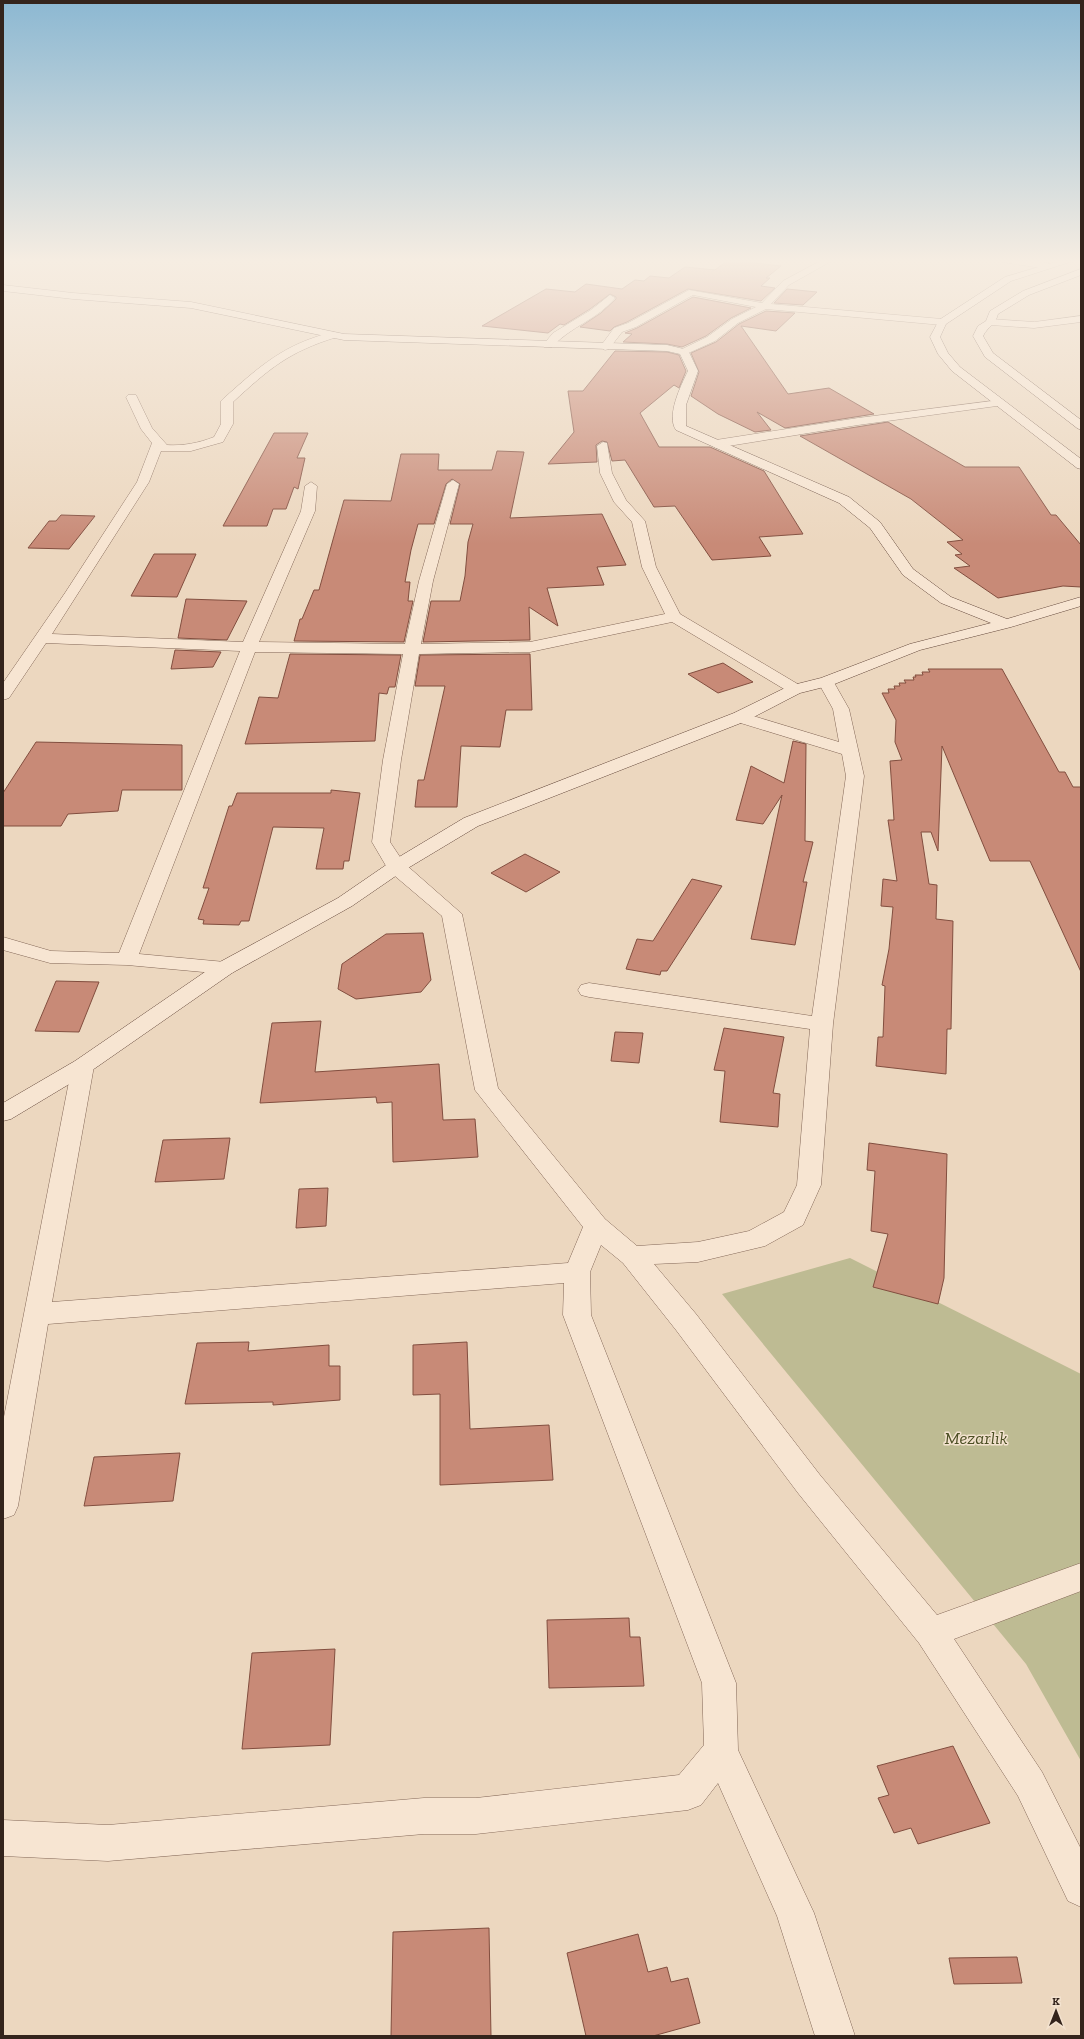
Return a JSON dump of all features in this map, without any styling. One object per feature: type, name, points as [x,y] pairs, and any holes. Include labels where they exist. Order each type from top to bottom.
[{"type":"street","points":[[132,397],[147,429],[162,448],[182,450],[199,447],[219,439],[227,424],[227,401],[284,354]]},
{"type":"street","points":[[685,354],[693,371],[680,399],[678,415],[680,428],[806,482],[844,500],[875,525],[908,572],[946,600],[1006,624]]},
{"type":"street","points":[[943,354],[956,369],[1081,465]]},
{"type":"street","points":[[989,354],[1081,426]]},
{"type":"street","points":[[716,444],[798,429],[896,415],[1000,403]]},
{"type":"street","points":[[3,695],[42,638],[143,482],[158,443]]},
{"type":"street","points":[[604,446],[606,473],[620,502],[638,521],[649,567],[674,617],[795,689]]},
{"type":"street","points":[[453,484],[426,581],[412,649],[392,760],[381,842],[396,868],[452,914],[487,1090],[596,1226],[632,1256],[686,1322],[809,1484],[931,1632],[1030,1784],[1081,1888]]},
{"type":"street","points":[[127,959],[249,647],[308,511],[311,486]]},
{"type":"street","points":[[3,1113],[83,1066],[225,968],[345,902],[396,868],[471,822],[740,717],[795,689],[826,682],[915,647],[1006,624],[1081,601]]},
{"type":"street","points":[[42,638],[249,647],[412,649],[530,647],[674,617]]},
{"type":"street","points":[[632,1256],[698,1252],[756,1239],[794,1218],[809,1185],[822,1024],[855,776],[841,709],[826,682]]},
{"type":"street","points":[[740,717],[849,751]]},
{"type":"street","points":[[3,943],[50,957],[127,959],[225,968]]},
{"type":"street","points":[[589,990],[822,1024]]},
{"type":"street","points":[[3,1506],[36,1314],[83,1066]]},
{"type":"street","points":[[596,1226],[577,1272],[577,1315],[720,1683],[721,1751],[795,1913],[835,2036]]},
{"type":"street","points":[[36,1314],[577,1272]]},
{"type":"street","points":[[931,1632],[1081,1577]]},
{"type":"street","points":[[3,1838],[108,1843],[424,1816],[476,1816],[688,1792],[721,1751]]},
{"type":"green space","name":"Mezarlık","points":[[850,1258],[1081,1374],[1081,1761],[1026,1664],[722,1294]]},
{"type":"building","points":[[612,354],[679,355],[686,371],[679,388],[674,385],[640,413],[659,447],[710,447],[764,471],[803,534],[759,537],[771,556],[712,560],[675,506],[654,507],[625,460],[612,461],[607,442],[602,441],[596,445],[597,462],[548,464],[574,432],[568,391],[583,391]]},
{"type":"building","points":[[691,354],[760,354],[788,394],[829,388],[874,414],[785,428],[757,412],[771,430],[755,432],[718,414],[691,396],[699,372]]},
{"type":"building","points":[[888,422],[965,467],[1019,467],[1051,515],[1056,515],[1081,545],[1081,587],[1063,586],[998,598],[954,568],[970,566],[955,555],[962,554],[947,542],[963,540],[911,499],[800,436]]},
{"type":"building","points":[[274,433],[308,433],[297,458],[305,458],[298,489],[294,487],[286,509],[273,509],[267,526],[223,526]]},
{"type":"building","points":[[497,451],[524,452],[510,518],[602,514],[626,565],[597,567],[604,585],[547,588],[558,626],[529,607],[530,640],[423,642],[431,601],[460,601],[465,576],[468,542],[473,524],[450,524],[460,484],[452,479],[446,484],[434,524],[418,524],[405,582],[410,582],[408,601],[413,601],[404,642],[294,641],[300,619],[302,619],[314,590],[319,590],[344,500],[391,501],[401,454],[439,454],[438,470],[492,470]]},
{"type":"building","points":[[61,515],[95,516],[69,549],[28,548],[49,521],[56,521]]},
{"type":"building","points":[[154,554],[196,554],[177,597],[131,596]]},
{"type":"building","points":[[186,599],[247,601],[227,640],[178,638]]},
{"type":"building","points":[[175,650],[221,652],[213,667],[171,669]]},
{"type":"building","points":[[290,654],[401,655],[395,687],[389,687],[387,694],[379,693],[375,741],[245,744],[259,697],[278,698]]},
{"type":"building","points":[[530,654],[532,710],[506,710],[500,747],[461,746],[457,807],[415,807],[418,780],[424,780],[445,686],[415,686],[420,655]]},
{"type":"building","points":[[723,663],[753,682],[718,693],[688,674]]},
{"type":"building","points":[[928,669],[1002,669],[1059,772],[1065,772],[1073,787],[1081,787],[1081,972],[1030,861],[990,861],[942,746],[938,851],[931,832],[921,832],[929,884],[937,885],[936,919],[953,921],[951,1029],[947,1029],[946,1074],[876,1066],[878,1037],[883,1037],[885,986],[882,985],[889,949],[893,907],[881,906],[883,879],[897,881],[888,820],[894,820],[890,761],[902,760],[895,742],[896,720],[882,693],[889,693],[888,689],[895,689],[894,686],[900,686],[899,683],[906,683],[904,680],[914,680],[913,677],[916,677],[915,675],[923,675],[922,672],[930,672]]},
{"type":"building","points":[[793,741],[806,744],[805,841],[813,842],[803,882],[807,882],[795,945],[751,939],[782,795],[763,824],[736,820],[751,766],[784,783]]},
{"type":"building","points":[[36,742],[182,745],[182,790],[122,790],[118,811],[68,814],[61,826],[3,826],[3,793]]},
{"type":"building","points":[[331,790],[360,793],[349,861],[344,861],[343,869],[316,869],[324,828],[273,827],[249,921],[241,921],[239,925],[203,924],[204,920],[198,919],[209,888],[203,888],[229,806],[232,806],[237,793],[331,793]]},
{"type":"building","points":[[525,854],[560,872],[526,892],[491,873]]},
{"type":"building","points":[[692,879],[722,886],[667,971],[661,971],[660,975],[626,969],[637,939],[653,941]]},
{"type":"building","points":[[423,933],[431,980],[421,992],[356,999],[338,989],[342,964],[386,934]]},
{"type":"building","points":[[56,981],[99,982],[79,1032],[35,1031]]},
{"type":"building","points":[[321,1021],[315,1072],[439,1064],[443,1120],[475,1119],[478,1157],[393,1162],[392,1102],[377,1103],[376,1097],[260,1103],[272,1023]]},
{"type":"building","points":[[724,1028],[784,1037],[773,1093],[780,1094],[778,1127],[720,1122],[725,1071],[714,1070]]},
{"type":"building","points":[[615,1032],[643,1033],[639,1063],[611,1061]]},
{"type":"building","points":[[230,1138],[224,1179],[155,1182],[163,1140]]},
{"type":"building","points":[[869,1143],[947,1154],[944,1278],[938,1304],[873,1287],[888,1234],[871,1231],[875,1171],[867,1170]]},
{"type":"building","points":[[328,1188],[326,1226],[296,1228],[299,1189]]},
{"type":"building","points":[[249,1342],[248,1351],[329,1345],[329,1366],[340,1366],[340,1400],[273,1405],[273,1402],[185,1404],[197,1343]]},
{"type":"building","points":[[467,1342],[470,1429],[549,1425],[553,1480],[440,1485],[440,1394],[413,1395],[413,1345]]},
{"type":"building","points":[[180,1453],[173,1501],[84,1506],[94,1457]]},
{"type":"building","points":[[629,1618],[630,1637],[640,1637],[644,1686],[549,1688],[547,1620]]},
{"type":"building","points":[[335,1649],[330,1745],[242,1749],[252,1653]]},
{"type":"building","points":[[953,1746],[990,1823],[918,1844],[911,1828],[894,1833],[878,1798],[889,1795],[877,1766]]},
{"type":"building","points":[[489,1928],[491,2036],[391,2036],[393,1932]]},
{"type":"building","points":[[638,1934],[648,1972],[667,1967],[671,1982],[688,1978],[700,2023],[653,2036],[586,2036],[567,1953]]},
{"type":"building","points":[[1017,1957],[1022,1983],[954,1984],[949,1958]]}]
